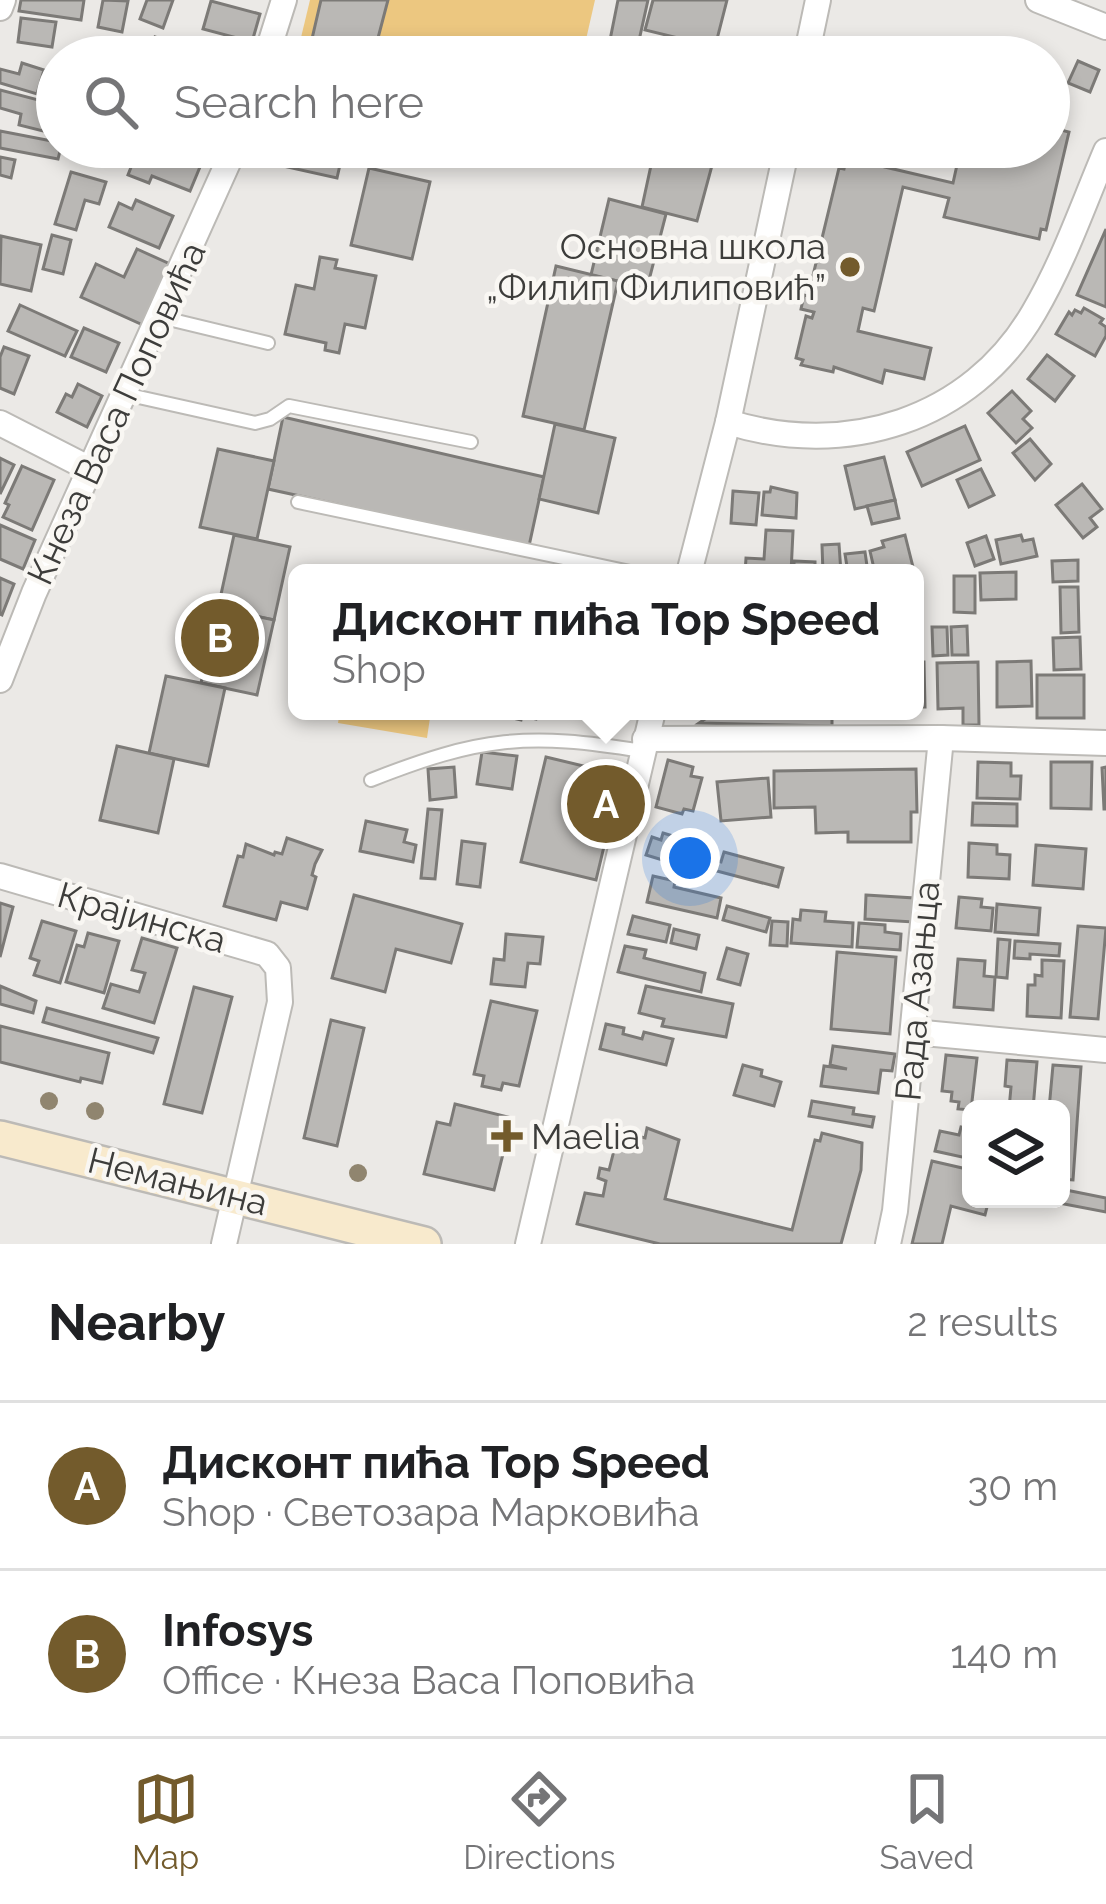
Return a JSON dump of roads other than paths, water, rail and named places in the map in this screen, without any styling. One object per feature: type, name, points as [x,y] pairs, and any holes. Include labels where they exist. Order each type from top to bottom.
[{"type":"street","points":[[273,36],[284,0]]},
{"type":"street","points":[[810,36],[818,0]]},
{"type":"street","points":[[1038,0],[1106,27]]},
{"type":"street","points":[[728,422],[784,436],[828,438],[882,430],[962,393],[988,371],[1034,313],[1106,151]]},
{"type":"street","name":"Кнеза Васа Поповића","points":[[0,680],[34,593],[226,168]]},
{"type":"street","points":[[690,564],[728,422],[782,168]]},
{"type":"street","points":[[0,423],[90,469]]},
{"type":"street","points":[[528,1244],[651,720]]},
{"type":"street","points":[[644,745],[940,738],[1106,743]]},
{"type":"street","name":"Рада Азањца","points":[[888,1244],[896,1211],[940,738]]},
{"type":"street","name":"Крајинска","points":[[0,876],[267,954],[278,968],[280,1002],[236,1195]]},
{"type":"street","points":[[913,1032],[1106,1050]]},
{"type":"street","name":"Немањина","points":[[0,1138],[424,1244]]},
{"type":"street","points":[[224,1244],[236,1195]]},
{"type":"lane","points":[[160,317],[268,343]]},
{"type":"lane","points":[[125,394],[255,422],[289,406],[471,442]]},
{"type":"lane","points":[[298,502],[592,564]]},
{"type":"lane","points":[[371,780],[488,742],[644,745]]},
{"type":"place","name":"Основна школа „Филип Филиповић”","points":[[850,267]]},
{"type":"place","name":"Infosys","points":[[220,638]]},
{"type":"place","name":"Дисконт пића Top Speed","points":[[606,804]]},
{"type":"place","name":"Maelia","points":[[507,1136]]}]
